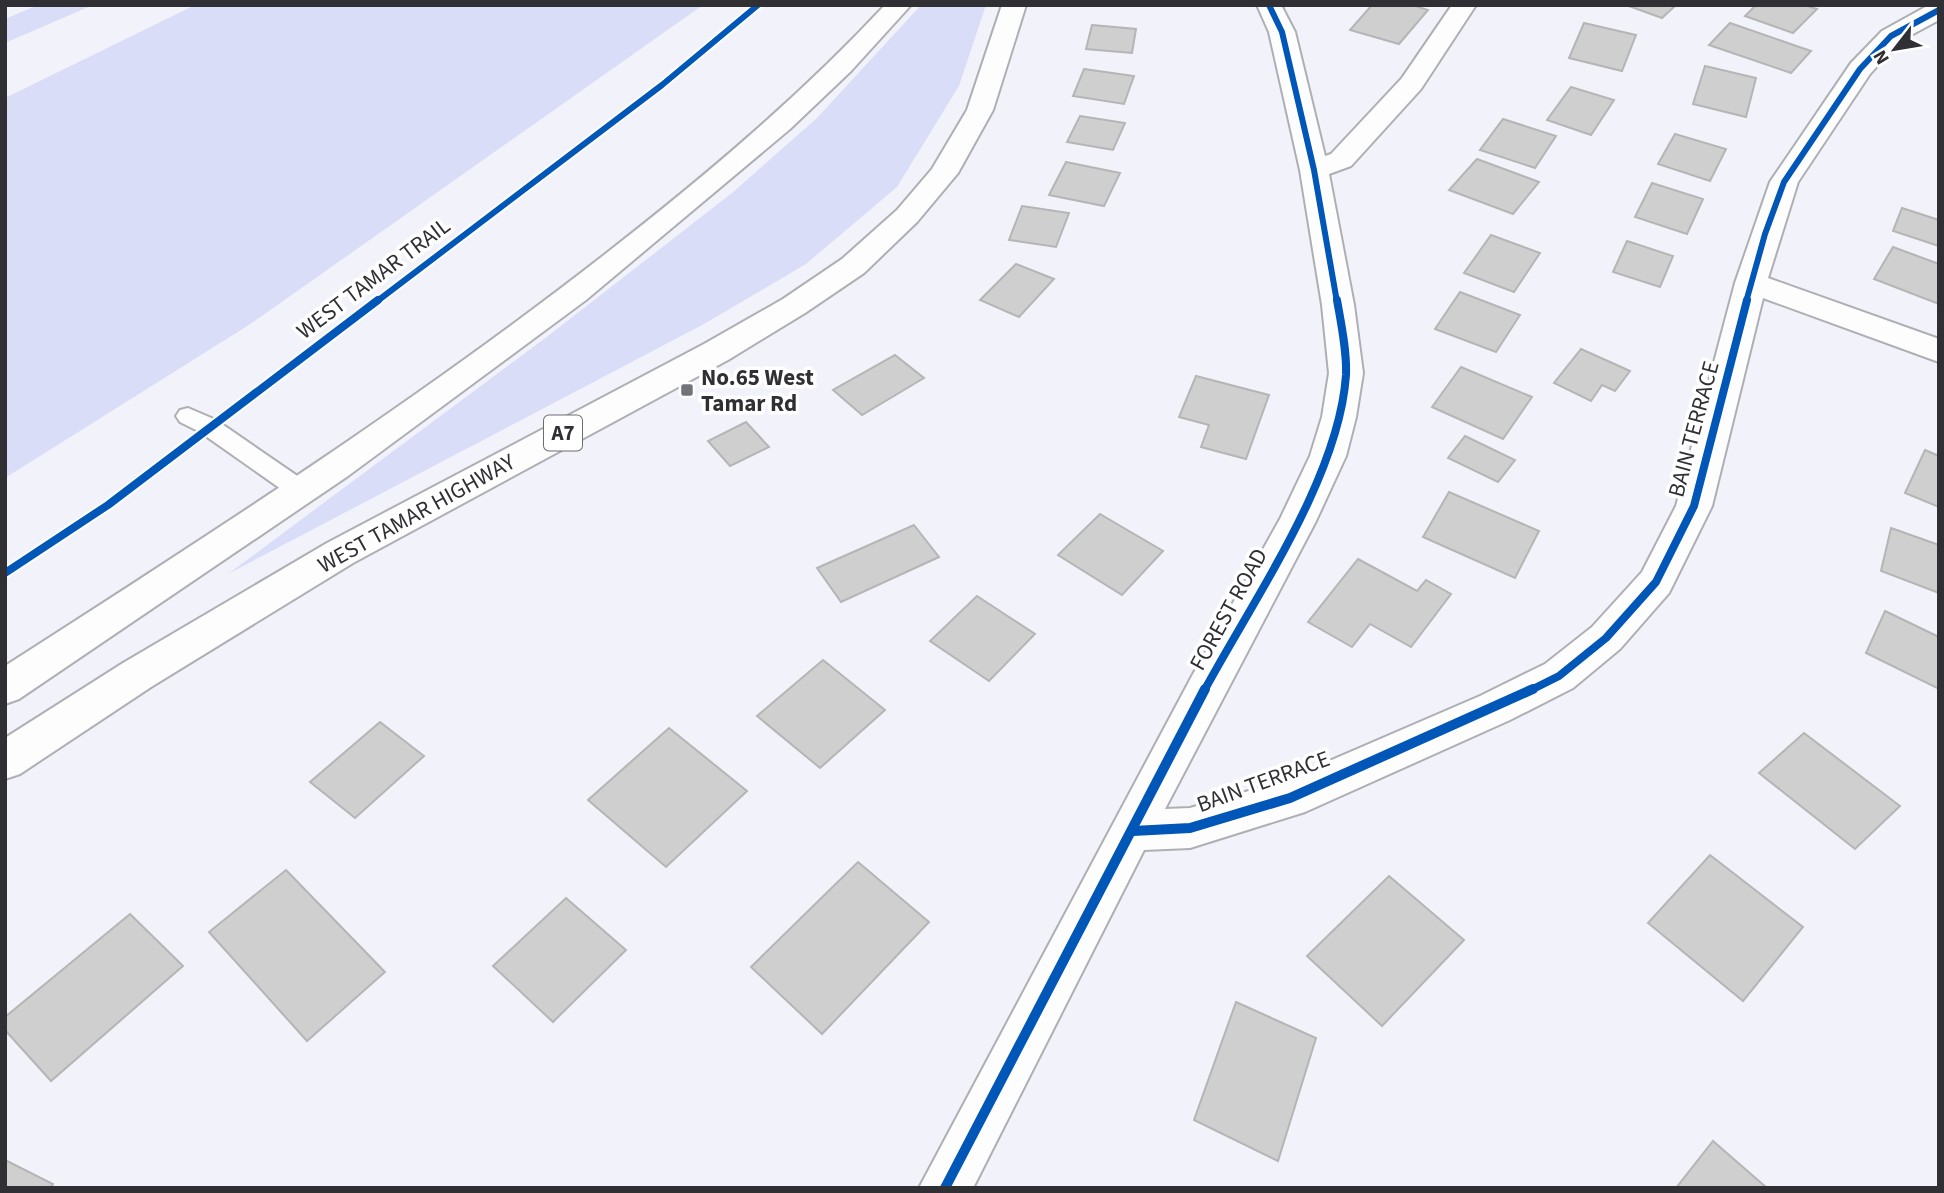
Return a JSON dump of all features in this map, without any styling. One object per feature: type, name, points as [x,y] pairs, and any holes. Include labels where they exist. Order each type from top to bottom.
[{"type":"main road","points":[[5,687],[300,490],[477,367],[578,292],[721,175],[825,82],[899,5]]},
{"type":"main road","name":"WEST TAMAR HIGHWAY","points":[[5,761],[137,675],[329,560],[436,499],[716,352],[794,306],[853,266],[907,216],[944,173],[980,110],[1014,5]]},
{"type":"main road","name":"FOREST ROAD","points":[[945,1188],[1206,688],[1298,521],[1328,456],[1339,417],[1346,373],[1334,278],[1314,170],[1282,32],[1269,5]]},
{"type":"main road","points":[[1314,170],[1340,160],[1412,83],[1464,5]]},
{"type":"main road","name":"BAIN TERRACE","points":[[1133,831],[1190,828],[1290,798],[1495,708],[1559,676],[1606,638],[1656,582],[1694,506],[1751,283],[1784,182],[1860,69],[1891,36],[1939,10]]},
{"type":"main road","points":[[1751,283],[1939,351]]},
{"type":"lane","points":[[188,416],[208,426],[300,490]]},
{"type":"shaded area","points":[[38,5],[93,5],[5,43],[5,19]]},
{"type":"shaded area","points":[[195,5],[703,5],[252,323],[5,478],[5,98]]},
{"type":"shaded area","points":[[921,5],[986,5],[959,86],[897,187],[806,264],[704,324],[228,574],[544,339],[732,193],[817,118]]},
{"type":"building","points":[[1372,5],[1412,5],[1428,10],[1399,44],[1350,30]]},
{"type":"building","points":[[1626,5],[1676,5],[1662,18]]},
{"type":"building","points":[[1756,5],[1804,5],[1817,9],[1793,33],[1745,16]]},
{"type":"building","points":[[1584,23],[1636,35],[1622,71],[1569,58]]},
{"type":"building","points":[[1730,23],[1811,51],[1791,73],[1709,45]]},
{"type":"building","points":[[1092,25],[1136,29],[1132,53],[1086,49]]},
{"type":"building","points":[[1705,66],[1756,78],[1746,117],[1693,104]]},
{"type":"building","points":[[1084,69],[1134,76],[1124,104],[1073,96]]},
{"type":"building","points":[[1571,87],[1614,100],[1591,135],[1547,120]]},
{"type":"building","points":[[1080,116],[1125,123],[1113,150],[1067,142]]},
{"type":"building","points":[[1503,119],[1556,136],[1535,168],[1480,150]]},
{"type":"building","points":[[1675,134],[1726,149],[1710,181],[1658,164]]},
{"type":"building","points":[[1477,159],[1539,182],[1513,214],[1449,190]]},
{"type":"building","points":[[1066,162],[1120,173],[1104,206],[1049,195]]},
{"type":"building","points":[[1652,183],[1703,199],[1687,234],[1635,217]]},
{"type":"building","points":[[1022,206],[1069,213],[1056,247],[1009,240]]},
{"type":"building","points":[[1902,208],[1939,220],[1939,246],[1893,231]]},
{"type":"building","points":[[1491,235],[1540,253],[1514,292],[1464,273]]},
{"type":"building","points":[[1627,241],[1673,256],[1660,287],[1613,272]]},
{"type":"building","points":[[1893,247],[1939,264],[1939,304],[1874,279]]},
{"type":"building","points":[[1016,264],[1054,279],[1019,317],[980,300]]},
{"type":"building","points":[[1460,292],[1520,315],[1496,352],[1435,329]]},
{"type":"building","points":[[1581,349],[1630,371],[1615,391],[1602,385],[1591,401],[1554,383]]},
{"type":"building","points":[[895,355],[924,378],[862,415],[833,390]]},
{"type":"building","points":[[1461,367],[1532,397],[1503,439],[1432,407]]},
{"type":"building","points":[[1196,376],[1269,395],[1246,459],[1201,447],[1209,425],[1179,417]]},
{"type":"building","points":[[746,422],[769,447],[730,466],[708,441]]},
{"type":"building","points":[[1465,436],[1515,460],[1498,482],[1448,458]]},
{"type":"building","points":[[1925,450],[1939,456],[1939,507],[1905,493]]},
{"type":"building","points":[[1449,492],[1539,531],[1515,578],[1423,537]]},
{"type":"building","points":[[1100,514],[1163,551],[1122,595],[1058,555]]},
{"type":"building","points":[[914,525],[939,557],[841,602],[817,568]]},
{"type":"building","points":[[1891,528],[1939,545],[1939,593],[1881,571]]},
{"type":"building","points":[[1358,559],[1417,591],[1426,580],[1451,594],[1411,647],[1370,624],[1352,647],[1308,622]]},
{"type":"building","points":[[977,596],[1035,634],[989,681],[930,641]]},
{"type":"building","points":[[1885,611],[1939,637],[1939,689],[1866,653]]},
{"type":"building","points":[[823,660],[885,710],[820,768],[757,716]]},
{"type":"building","points":[[380,722],[424,756],[355,818],[310,782]]},
{"type":"building","points":[[669,728],[747,791],[666,867],[588,800]]},
{"type":"building","points":[[1804,733],[1900,806],[1855,849],[1759,773]]},
{"type":"building","points":[[1710,855],[1803,927],[1743,1001],[1648,923]]},
{"type":"building","points":[[858,862],[929,922],[822,1034],[751,967]]},
{"type":"building","points":[[286,870],[385,972],[307,1041],[209,932]]},
{"type":"building","points":[[1389,876],[1464,940],[1382,1026],[1307,956]]},
{"type":"building","points":[[566,898],[626,950],[553,1022],[493,966]]},
{"type":"building","points":[[130,914],[183,966],[51,1081],[5,1030],[5,1017]]},
{"type":"building","points":[[1236,1002],[1316,1038],[1278,1161],[1194,1120]]},
{"type":"building","points":[[1713,1141],[1767,1188],[1676,1188]]},
{"type":"building","points":[[5,1160],[53,1184],[50,1188],[5,1188]]},
{"type":"cycle path","name":"WEST TAMAR TRAIL","points":[[5,573],[108,505],[662,85],[758,5]]},
{"type":"cycle path","points":[[945,1188],[1206,688],[1298,521],[1328,456],[1339,417],[1346,373],[1338,305],[1314,170],[1282,32],[1269,5]]},
{"type":"cycle path","points":[[1133,831],[1190,828],[1290,798],[1495,708],[1559,676],[1606,638],[1656,582],[1694,506],[1751,283],[1784,182],[1860,69],[1891,36],[1939,10]]},
{"type":"place","name":"No.65 West Tamar Rd","points":[[687,390]]}]
